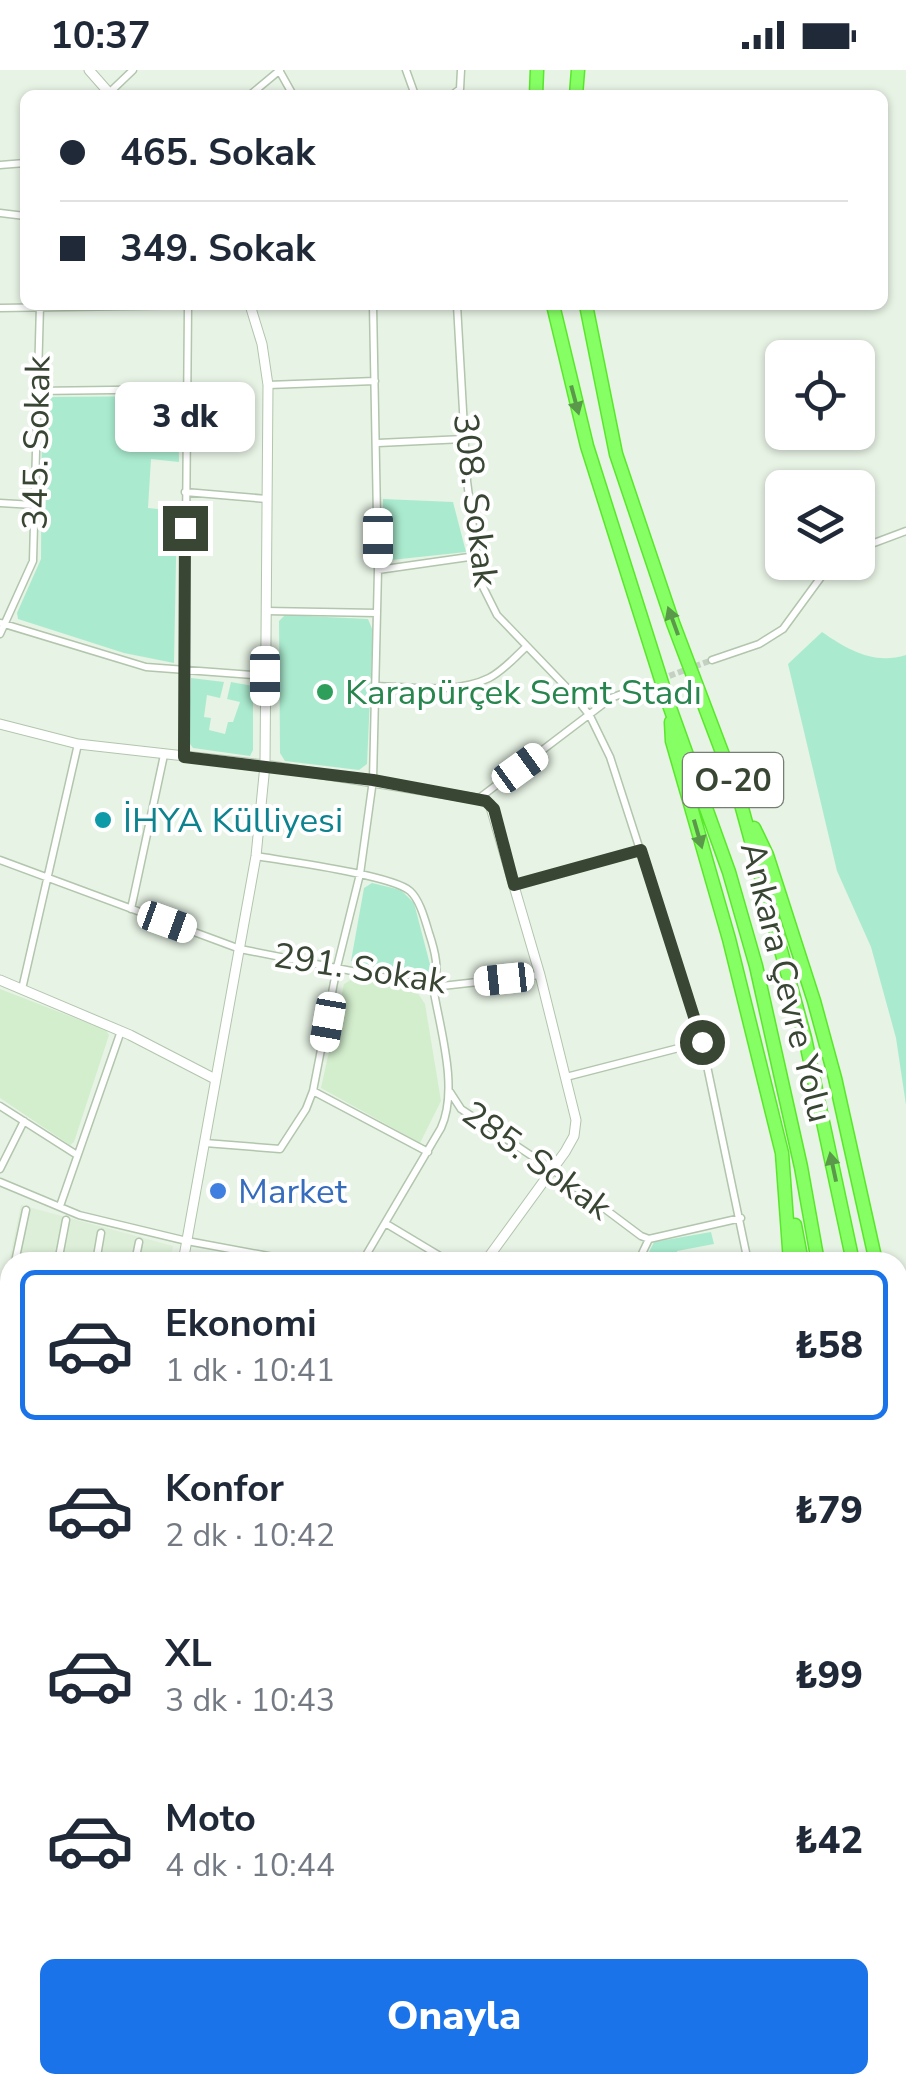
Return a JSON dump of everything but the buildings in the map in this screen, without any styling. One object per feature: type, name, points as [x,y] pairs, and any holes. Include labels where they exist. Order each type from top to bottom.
[{"type":"highway","name":"Ankara Çevre Yolu","points":[[554,310],[587,446],[669,705],[729,872],[756,966],[816,1252]]},
{"type":"highway","name":"Ankara Çevre Yolu","points":[[587,310],[616,454],[673,622],[739,797],[805,1038],[851,1252]]},
{"type":"highway","points":[[669,705],[672,741],[729,939],[782,1154],[800,1252]]},
{"type":"highway","points":[[739,797],[768,855],[814,1001],[835,1078],[870,1252]]},
{"type":"highway","points":[[782,1154],[789,1252]]},
{"type":"street","points":[[88,70],[106,90]]},
{"type":"street","points":[[113,90],[134,70]]},
{"type":"street","points":[[256,90],[279,70]]},
{"type":"street","name":"345. Sokak","points":[[0,634],[1,624],[33,562],[40,310]]},
{"type":"street","points":[[184,757],[185,492],[192,310]]},
{"type":"street","points":[[185,1252],[256,856],[265,765],[268,385],[252,310]]},
{"type":"street","points":[[205,1143],[280,1149],[306,1109],[360,874],[373,780],[377,686],[378,443],[373,310]]},
{"type":"street","name":"308. Sokak","points":[[457,310],[464,439],[476,556],[488,601],[590,716],[610,757],[702,1042],[746,1252]]},
{"type":"street","points":[[268,385],[375,382]]},
{"type":"street","points":[[36,391],[187,390]]},
{"type":"street","points":[[378,443],[464,439]]},
{"type":"street","points":[[185,492],[267,499]]},
{"type":"street","points":[[0,503],[34,505]]},
{"type":"street","points":[[875,543],[906,531]]},
{"type":"street","points":[[378,570],[476,556]]},
{"type":"street","points":[[712,660],[759,644],[783,630],[819,580]]},
{"type":"street","points":[[266,611],[377,613]]},
{"type":"street","points":[[1,624],[146,667],[265,676]]},
{"type":"street","points":[[377,686],[447,687],[480,682],[526,647]]},
{"type":"street","points":[[478,798],[610,698],[648,684]]},
{"type":"street","points":[[0,724],[78,744],[265,765],[478,798],[494,809],[540,975],[576,1128],[553,1170],[492,1252]]},
{"type":"street","points":[[22,989],[78,744]]},
{"type":"street","points":[[131,908],[164,755]]},
{"type":"street","points":[[514,885],[641,850]]},
{"type":"street","points":[[256,856],[360,874],[406,887],[414,895],[431,939],[450,1092],[444,1121],[368,1252]]},
{"type":"street","name":"291. Sokak","points":[[0,860],[240,950],[434,987],[540,975]]},
{"type":"street","points":[[0,980],[121,1031],[215,1079]]},
{"type":"street","points":[[60,1206],[121,1031]]},
{"type":"street","points":[[566,1077],[702,1042]]},
{"type":"street","points":[[313,1091],[428,1152]]},
{"type":"street","name":"285. Sokak","points":[[450,1092],[461,1109],[649,1239],[740,1218]]},
{"type":"street","points":[[0,1106],[77,1155]]},
{"type":"street","points":[[444,1121],[461,1109]]},
{"type":"street","points":[[0,1168],[24,1121]]},
{"type":"street","points":[[0,1182],[80,1215],[241,1252]]},
{"type":"street","points":[[17,1252],[26,1210]]},
{"type":"street","points":[[60,1252],[66,1220]]},
{"type":"street","points":[[386,1223],[434,1252]]},
{"type":"street","points":[[98,1252],[102,1233]]},
{"type":"street","points":[[643,1252],[649,1239]]},
{"type":"street","points":[[137,1252],[139,1242]]},
{"type":"shaded area","points":[[169,396],[178,404],[179,462],[151,459],[148,508],[177,511],[174,663],[124,653],[18,619],[17,613],[41,559],[42,408],[51,397]]},
{"type":"shaded area","points":[[383,499],[453,502],[466,552],[382,561]]},
{"type":"shaded area","name":"Karapürçek Semt Stadı","points":[[285,615],[368,619],[373,631],[367,764],[359,770],[285,761],[280,753],[279,621]]},
{"type":"shaded area","points":[[822,632],[872,657],[906,655],[906,1105],[896,1038],[871,947],[837,871],[788,664]]},
{"type":"shaded area","points":[[191,678],[224,682],[220,698],[207,695],[204,717],[211,718],[209,730],[225,734],[240,702],[227,699],[231,682],[253,686],[250,756],[193,748],[188,741]]},
{"type":"shaded area","points":[[372,883],[401,890],[414,903],[431,980],[351,961],[364,888]]},
{"type":"shaded area","points":[[354,978],[417,992],[425,1004],[441,1101],[420,1143],[321,1088],[344,984]]},
{"type":"shaded area","points":[[0,989],[106,1030],[109,1035],[70,1145],[0,1098]]},
{"type":"shaded area","points":[[21,1205],[173,1246],[172,1252],[11,1252]]},
{"type":"shaded area","points":[[711,1232],[714,1244],[677,1252],[649,1252],[654,1242]]},
{"type":"tunnel","points":[[661,679],[712,660]]},
{"type":"place","name":"Karapürçek Semt Stadı","points":[[325,692]]},
{"type":"place","name":"İHYA Külliyesi","points":[[103,820]]},
{"type":"place","name":"Market","points":[[218,1191]]},
{"type":"route","points":[[185,528],[184,757],[373,780],[486,801],[494,809],[514,885],[641,850],[702,1042]]}]
